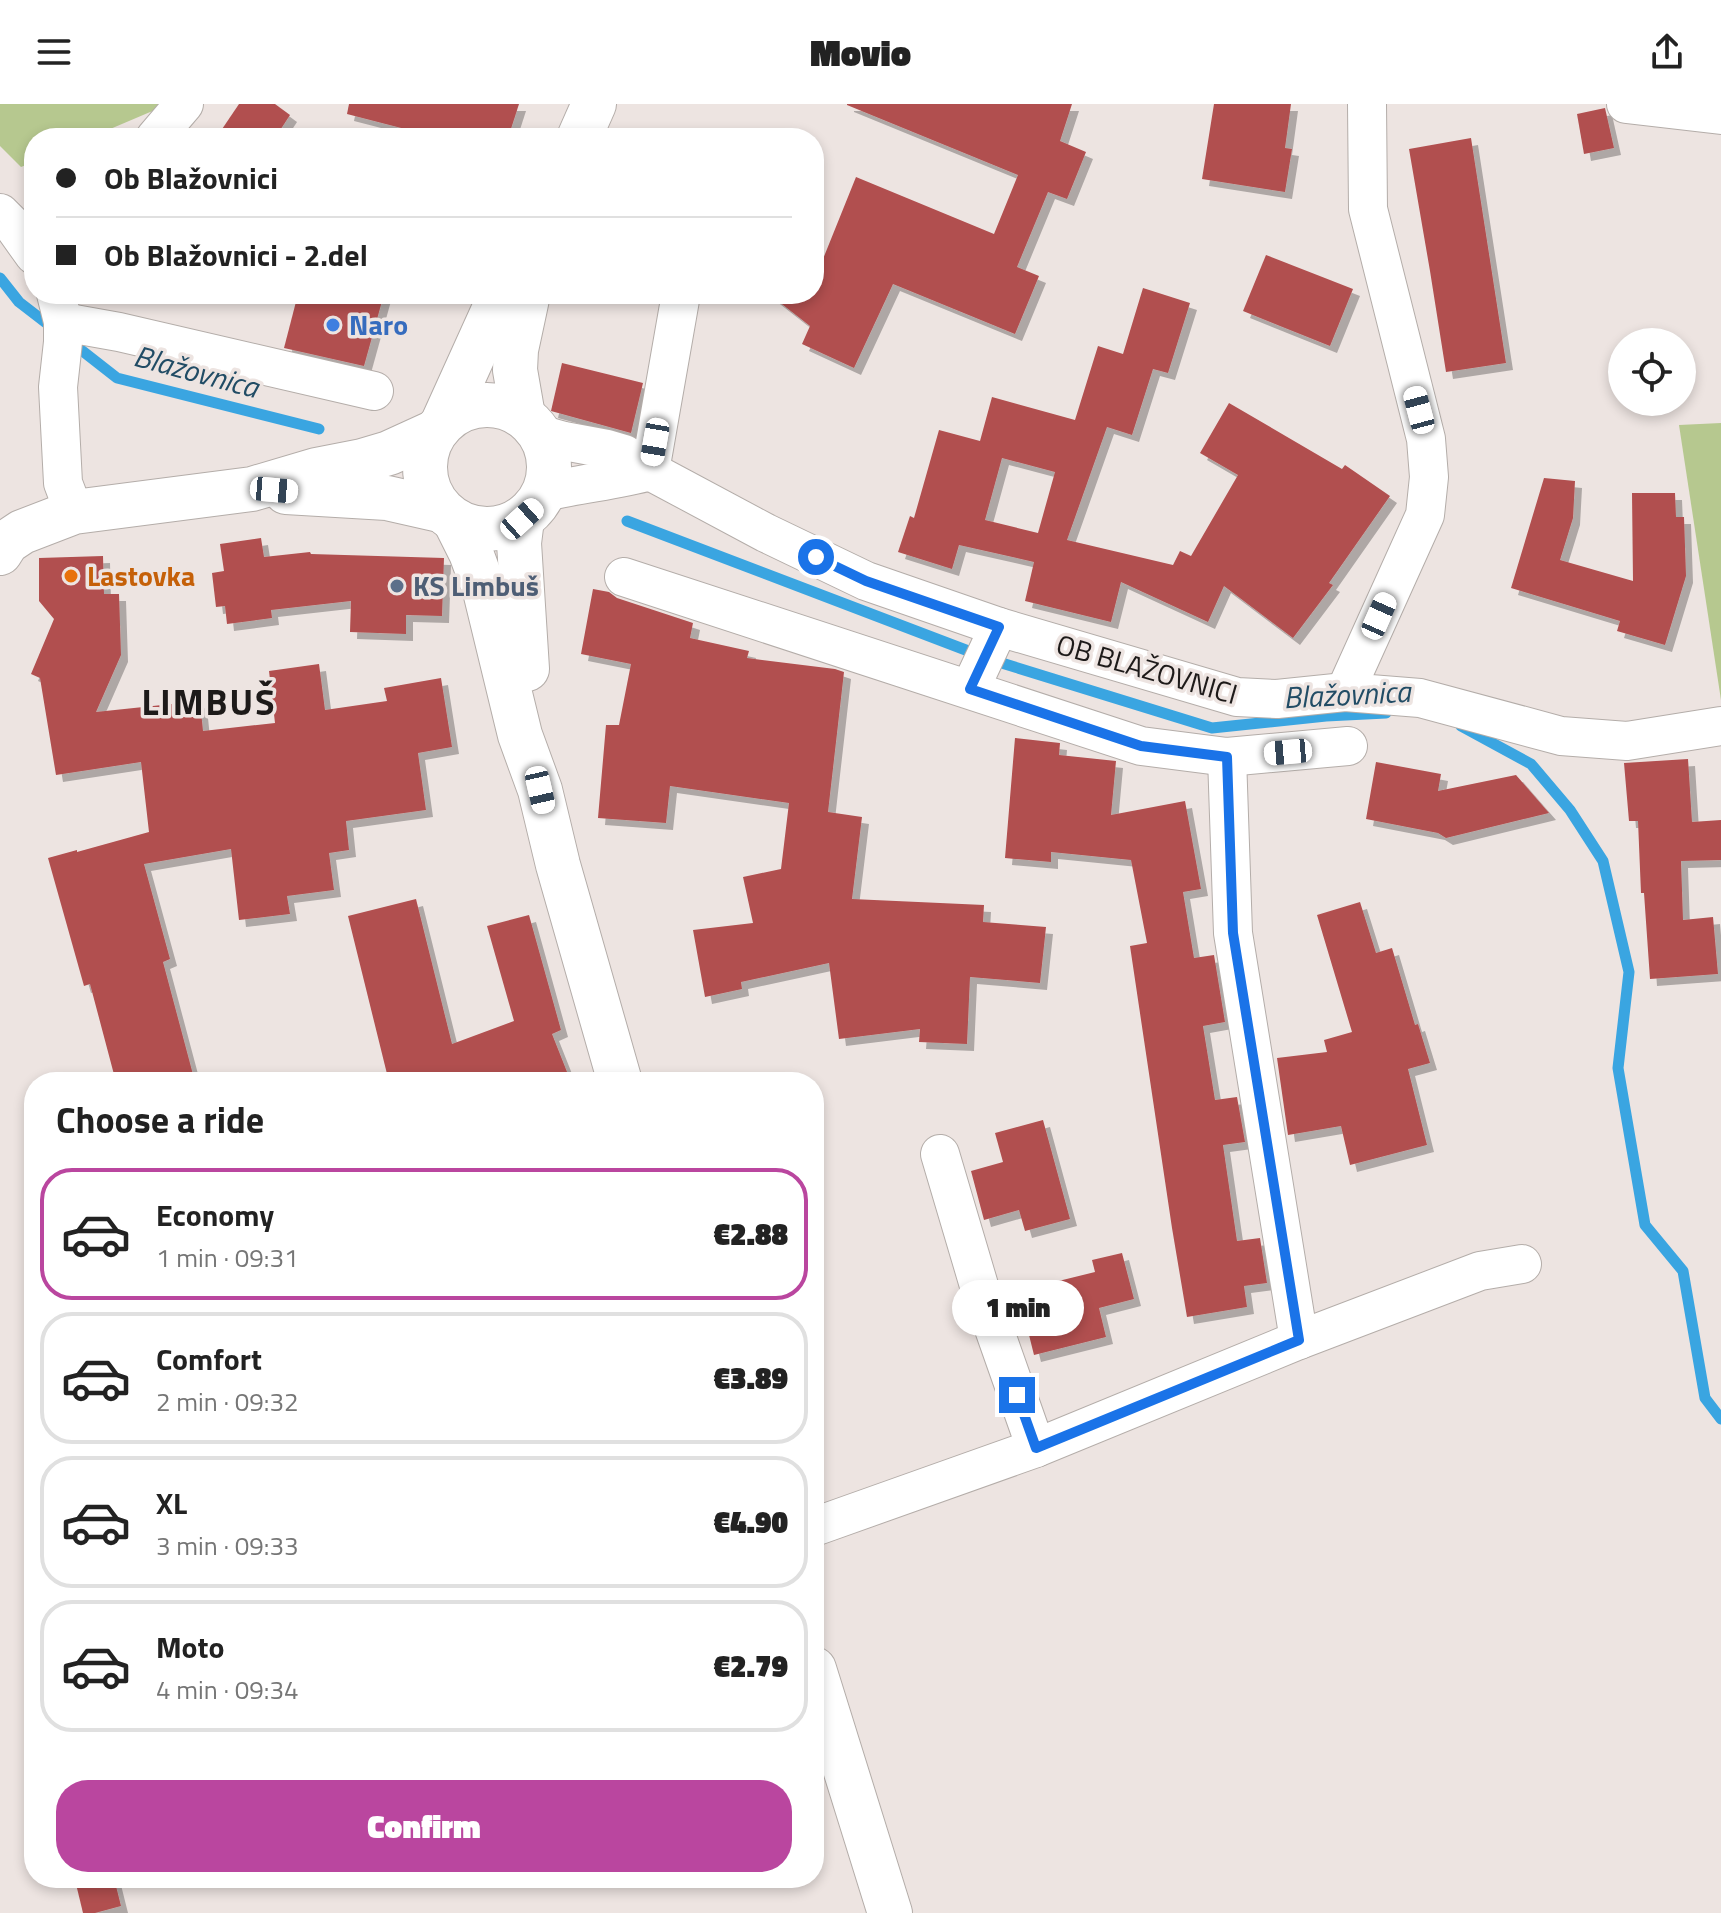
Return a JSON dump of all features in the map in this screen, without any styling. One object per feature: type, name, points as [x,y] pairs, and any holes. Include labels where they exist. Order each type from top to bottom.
[{"type":"main road","points":[[583,128],[594,104]]},
{"type":"main road","points":[[496,304],[439,426],[429,450],[427,469],[432,490],[471,553],[485,591],[520,735],[540,790],[558,865],[617,1072]]},
{"type":"main road","points":[[526,304],[515,370],[531,425],[546,452],[549,469],[519,543],[523,634],[540,790]]},
{"type":"main road","points":[[0,553],[7,542],[22,532],[74,512],[252,489],[389,453],[468,408],[505,406],[531,425]]},
{"type":"main road","points":[[252,489],[387,498],[448,515],[487,530],[503,527],[534,506]]},
{"type":"main road","points":[[824,1701],[890,1913]]},
{"type":"street","points":[[164,128],[184,104]]},
{"type":"street","points":[[1345,692],[1425,515],[1429,477],[1426,439],[1368,209],[1367,104]]},
{"type":"street","points":[[1626,104],[1721,115]]},
{"type":"street","points":[[0,213],[24,241]]},
{"type":"street","points":[[534,506],[607,479],[650,471],[679,304]]},
{"type":"street","points":[[59,305],[119,332],[374,391]]},
{"type":"street","points":[[59,305],[63,342],[58,387],[63,483],[74,512]]},
{"type":"street","name":"OB BLAŽOVNICI","points":[[531,425],[564,441],[624,454],[766,533],[866,581],[996,634],[1237,697],[1277,699],[1345,692],[1420,698],[1561,736],[1627,741],[1721,726]]},
{"type":"street","points":[[624,577],[973,684],[1141,746],[1227,757],[1348,746]]},
{"type":"street","points":[[973,684],[996,634]]},
{"type":"street","points":[[1227,757],[1233,933],[1299,1340]]},
{"type":"street","points":[[940,1154],[980,1289],[1036,1448]]},
{"type":"street","points":[[824,1523],[1036,1448],[1299,1340],[1480,1271],[1522,1264]]},
{"type":"green space","points":[[0,104],[169,104],[113,128],[24,128],[24,166],[21,167],[0,146]]},
{"type":"green space","points":[[1721,423],[1721,700],[1679,425]]},
{"type":"building","points":[[239,104],[275,104],[290,115],[282,128],[223,128]]},
{"type":"building","points":[[349,104],[519,104],[511,128],[401,128],[347,114]]},
{"type":"building","points":[[1072,104],[1060,141],[1086,152],[1067,199],[1048,192],[1017,267],[1039,276],[1015,334],[893,284],[854,368],[802,344],[810,326],[782,304],[824,304],[824,257],[856,177],[994,234],[1018,175],[847,105]]},
{"type":"building","points":[[1214,104],[1291,104],[1285,148],[1292,149],[1285,192],[1202,179]]},
{"type":"building","points":[[1605,108],[1614,148],[1584,154],[1577,114]]},
{"type":"building","points":[[1471,138],[1506,363],[1446,372],[1409,149]]},
{"type":"building","points":[[1266,255],[1353,289],[1330,346],[1243,311]]},
{"type":"building","points":[[1143,288],[1190,303],[1168,373],[1153,369],[1132,435],[1107,427],[1067,540],[1173,565],[1180,551],[1191,556],[1238,475],[1200,453],[1229,403],[1342,469],[1345,465],[1390,496],[1329,583],[1333,585],[1293,638],[1224,586],[1208,622],[1121,582],[1111,622],[1025,601],[1034,562],[959,545],[952,569],[898,552],[910,516],[914,518],[939,430],[980,441],[992,397],[1075,420],[1098,346],[1123,354]],"holes":[[[1002,458],[1055,472],[1038,533],[985,520]]]},
{"type":"building","name":"Naro","points":[[295,304],[381,304],[364,366],[284,348]]},
{"type":"building","points":[[562,363],[643,383],[631,433],[551,411]]},
{"type":"building","points":[[1544,478],[1575,481],[1573,518],[1560,560],[1633,581],[1632,493],[1675,493],[1676,517],[1684,517],[1686,576],[1665,645],[1617,631],[1620,621],[1511,588]]},
{"type":"building","points":[[261,538],[264,557],[310,552],[444,558],[442,616],[406,615],[406,634],[350,632],[351,601],[271,610],[272,618],[227,624],[225,606],[216,607],[212,573],[224,571],[220,544]]},
{"type":"building","points":[[103,556],[104,594],[119,594],[121,655],[96,712],[200,701],[203,731],[275,723],[269,671],[319,664],[325,710],[387,701],[384,688],[441,678],[452,747],[418,753],[426,810],[346,821],[349,850],[329,853],[334,890],[287,896],[290,914],[239,920],[231,849],[144,864],[170,959],[163,962],[192,1072],[113,1072],[90,984],[84,986],[48,858],[149,832],[141,762],[56,775],[40,678],[31,674],[54,619],[39,601],[39,558]]},
{"type":"building","points":[[593,589],[693,623],[690,638],[749,651],[747,658],[844,672],[828,812],[862,817],[852,899],[984,905],[983,922],[1046,927],[1040,983],[970,977],[967,1044],[919,1042],[920,1029],[839,1039],[829,963],[741,982],[742,989],[705,997],[693,930],[753,923],[743,877],[781,869],[789,803],[670,786],[666,823],[598,818],[606,725],[619,725],[631,664],[581,654]]},
{"type":"building","points":[[1015,738],[1060,743],[1059,755],[1116,761],[1111,815],[1185,801],[1201,889],[1183,892],[1194,958],[1214,955],[1225,1022],[1203,1026],[1215,1100],[1237,1097],[1245,1142],[1223,1145],[1237,1241],[1260,1238],[1267,1283],[1244,1286],[1247,1307],[1187,1317],[1130,946],[1147,943],[1131,860],[1051,852],[1051,862],[1005,858]]},
{"type":"building","points":[[1688,759],[1692,822],[1721,820],[1721,860],[1681,861],[1683,920],[1713,917],[1718,974],[1650,979],[1644,893],[1641,893],[1638,821],[1629,821],[1624,763]]},
{"type":"building","points":[[1376,762],[1441,774],[1438,791],[1516,775],[1549,813],[1446,838],[1438,833],[1366,819]]},
{"type":"building","points":[[416,899],[452,1044],[514,1021],[487,926],[529,915],[561,1030],[552,1034],[567,1072],[387,1072],[348,916]]},
{"type":"building","points":[[1360,902],[1376,953],[1392,948],[1430,1063],[1408,1069],[1427,1145],[1350,1165],[1341,1126],[1288,1135],[1277,1058],[1327,1052],[1324,1040],[1352,1032],[1317,915]]},
{"type":"building","points":[[1043,1120],[1070,1219],[1025,1231],[1019,1210],[984,1220],[971,1171],[1003,1162],[995,1133]]},
{"type":"building","points":[[1122,1253],[1134,1299],[1099,1308],[1106,1337],[1034,1355],[1018,1291],[1095,1272],[1092,1260]]},
{"type":"building","points":[[77,1888],[116,1888],[121,1906],[83,1913]]},
{"type":"waterway","name":"Blažovnica","points":[[0,278],[19,302],[54,329]]},
{"type":"waterway","name":"Blažovnica","points":[[71,342],[117,378],[319,429]]},
{"type":"waterway","name":"Blažovnica","points":[[627,521],[992,660],[1212,728],[1386,713]]},
{"type":"waterway","name":"Blažovnica","points":[[1461,726],[1531,764],[1570,810],[1603,861],[1629,972],[1618,1068],[1645,1225],[1683,1271],[1705,1398],[1721,1419]]},
{"type":"place","name":"Naro","points":[[333,325]]},
{"type":"place","name":"Lastovka","points":[[71,576]]},
{"type":"place","name":"KS Limbuš","points":[[397,586]]},
{"type":"district","name":"LIMBUŠ","points":[[209,702]]},
{"type":"route","points":[[816,557],[866,581],[999,627],[970,689],[1141,746],[1227,757],[1233,933],[1299,1340],[1036,1448],[1017,1395]]}]
